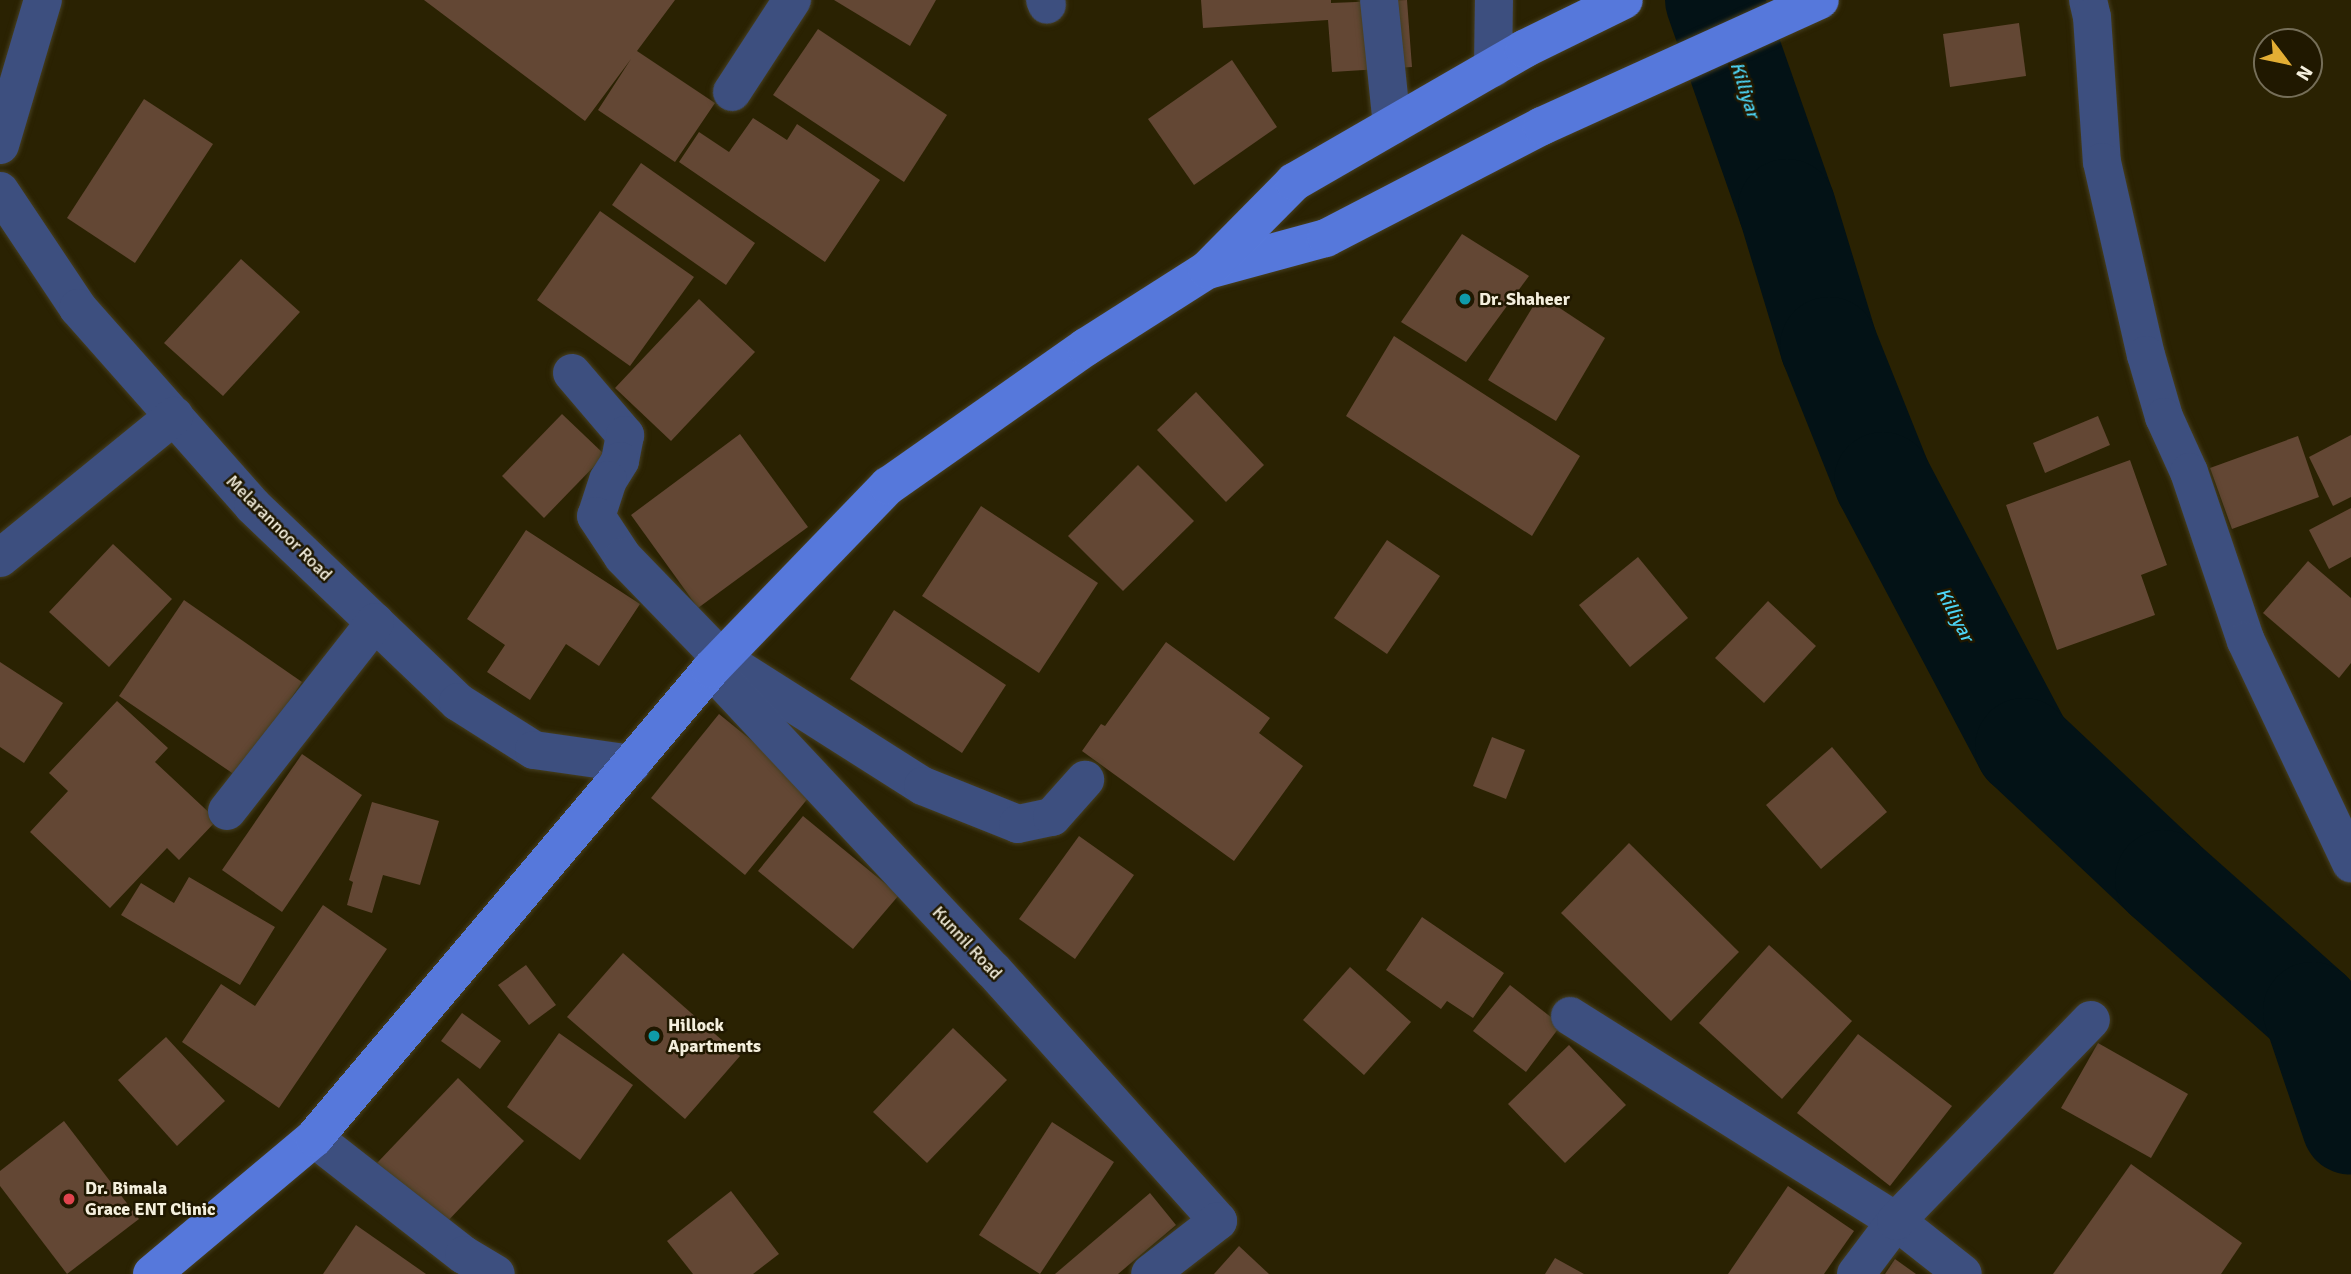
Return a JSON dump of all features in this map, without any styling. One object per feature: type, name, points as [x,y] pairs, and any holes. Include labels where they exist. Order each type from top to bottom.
[{"type":"main road","points":[[152,1274],[314,1138],[716,663],[888,486],[1086,347],[1207,270],[1294,183],[1508,58],[1625,0]]},
{"type":"main road","points":[[1207,270],[1326,239],[1542,126],[1819,0]]},
{"type":"street","points":[[0,145],[43,0]]},
{"type":"street","points":[[732,92],[792,0]]},
{"type":"street","points":[[1380,0],[1392,125]]},
{"type":"street","points":[[1494,0],[1508,58]]},
{"type":"street","points":[[2088,0],[2102,162],[2146,355],[2164,417],[2189,472],[2246,641],[2351,863]]},
{"type":"street","name":"Melarannoor Road","points":[[0,191],[78,308],[253,506],[458,702],[534,750],[632,764]]},
{"type":"street","points":[[572,373],[625,435],[620,461],[608,480],[596,516],[623,557],[716,663],[923,786],[1018,824],[1052,817],[1085,780]]},
{"type":"street","points":[[0,558],[174,416]]},
{"type":"street","points":[[227,811],[374,622]]},
{"type":"street","name":"Kunnil Road","points":[[716,663],[1219,1222],[1150,1274]]},
{"type":"street","points":[[1570,1016],[1896,1221],[1963,1274]]},
{"type":"street","points":[[1857,1274],[1896,1221],[2091,1020]]},
{"type":"street","points":[[314,1138],[464,1255],[496,1274]]},
{"type":"building","points":[[424,0],[675,0],[637,51],[715,103],[675,162],[598,110],[631,59],[585,121]]},
{"type":"building","points":[[834,0],[936,0],[910,46]]},
{"type":"building","points":[[1201,0],[1331,0],[1331,3],[1407,0],[1412,67],[1332,72],[1328,20],[1203,28]]},
{"type":"building","points":[[2019,23],[2026,76],[1950,87],[1943,34]]},
{"type":"building","points":[[818,29],[947,115],[904,182],[773,95]]},
{"type":"building","points":[[1232,60],[1277,127],[1194,185],[1148,119]]},
{"type":"building","points":[[144,99],[213,144],[135,263],[67,218]]},
{"type":"building","points":[[753,118],[787,140],[797,124],[880,180],[825,262],[679,162],[699,132],[729,152]]},
{"type":"building","points":[[641,163],[755,243],[726,285],[612,205]]},
{"type":"building","points":[[600,211],[694,277],[630,366],[537,300]]},
{"type":"building","name":"Dr. Shaheer","points":[[1462,234],[1529,276],[1466,362],[1401,322]]},
{"type":"building","points":[[241,259],[300,312],[223,396],[164,343]]},
{"type":"building","points":[[1540,295],[1605,338],[1556,421],[1488,380]]},
{"type":"building","points":[[699,299],[755,352],[671,441],[615,388]]},
{"type":"building","points":[[1394,336],[1580,456],[1532,536],[1346,416]]},
{"type":"building","points":[[1196,392],[1264,465],[1226,502],[1157,430]]},
{"type":"building","points":[[562,414],[605,455],[544,518],[502,476]]},
{"type":"building","points":[[2098,416],[2110,445],[2045,473],[2033,443]]},
{"type":"building","points":[[740,434],[808,527],[698,608],[631,515]]},
{"type":"building","points":[[2351,435],[2351,497],[2333,506],[2309,457]]},
{"type":"building","points":[[2298,436],[2319,497],[2232,529],[2210,468]]},
{"type":"building","points":[[2130,460],[2167,565],[2141,575],[2155,615],[2057,650],[2006,505]]},
{"type":"building","points":[[1138,465],[1194,521],[1123,591],[1068,536]]},
{"type":"building","points":[[981,506],[1098,583],[1039,673],[922,596]]},
{"type":"building","points":[[2351,508],[2351,557],[2329,569],[2309,530]]},
{"type":"building","points":[[526,530],[640,604],[599,666],[566,644],[530,700],[487,672],[505,645],[467,619]]},
{"type":"building","points":[[1387,540],[1440,576],[1387,654],[1334,618]]},
{"type":"building","points":[[113,544],[172,599],[109,667],[49,612]]},
{"type":"building","points":[[1638,557],[1688,618],[1630,667],[1579,605]]},
{"type":"building","points":[[2308,561],[2351,598],[2351,663],[2339,678],[2263,613]]},
{"type":"building","points":[[184,600],[302,682],[238,777],[119,696]]},
{"type":"building","points":[[1768,601],[1816,646],[1764,703],[1715,658]]},
{"type":"building","points":[[894,610],[1006,685],[962,753],[850,679]]},
{"type":"building","points":[[1166,642],[1270,718],[1259,733],[1303,766],[1234,861],[1082,751],[1101,724],[1105,726]]},
{"type":"building","points":[[0,662],[63,703],[24,763],[0,747]]},
{"type":"building","points":[[117,701],[168,748],[155,762],[217,820],[179,860],[167,848],[110,908],[30,832],[68,791],[49,773]]},
{"type":"building","points":[[719,714],[814,791],[745,875],[651,798]]},
{"type":"building","points":[[1492,737],[1525,750],[1506,799],[1473,786]]},
{"type":"building","points":[[1832,747],[1887,812],[1821,869],[1766,805]]},
{"type":"building","points":[[302,754],[362,795],[282,912],[222,870]]},
{"type":"building","points":[[372,802],[439,821],[420,885],[383,875],[372,913],[347,905],[353,882],[349,880]]},
{"type":"building","points":[[803,816],[899,895],[853,949],[758,871]]},
{"type":"building","points":[[1079,836],[1134,875],[1075,959],[1019,919]]},
{"type":"building","points":[[1629,843],[1739,952],[1671,1021],[1561,913]]},
{"type":"building","points":[[189,877],[275,927],[240,985],[121,915],[141,883],[174,903]]},
{"type":"building","points":[[323,905],[387,949],[279,1108],[182,1042],[221,984],[255,1006]]},
{"type":"building","points":[[1422,917],[1504,973],[1473,1018],[1447,1001],[1441,1009],[1386,970]]},
{"type":"building","points":[[1769,945],[1852,1021],[1782,1099],[1699,1023]]},
{"type":"building","name":"Hillock Apartments","points":[[623,953],[740,1056],[685,1119],[567,1017]]},
{"type":"building","points":[[526,965],[556,1005],[529,1025],[498,985]]},
{"type":"building","points":[[1350,967],[1411,1022],[1364,1075],[1303,1020]]},
{"type":"building","points":[[1510,985],[1561,1025],[1526,1072],[1473,1031]]},
{"type":"building","points":[[462,1013],[501,1041],[480,1069],[441,1041]]},
{"type":"building","points":[[953,1028],[1007,1080],[927,1163],[873,1112]]},
{"type":"building","points":[[559,1033],[633,1085],[580,1160],[507,1107]]},
{"type":"building","points":[[1858,1034],[1952,1106],[1890,1186],[1797,1113]]},
{"type":"building","points":[[166,1037],[225,1101],[177,1146],[118,1080]]},
{"type":"building","points":[[2098,1043],[2188,1094],[2151,1158],[2061,1108]]},
{"type":"building","points":[[1569,1045],[1626,1105],[1565,1163],[1508,1104]]},
{"type":"building","points":[[458,1078],[524,1141],[443,1226],[377,1163]]},
{"type":"building","points":[[64,1121],[139,1219],[67,1274],[0,1186],[0,1171]]},
{"type":"building","points":[[1052,1122],[1114,1162],[1040,1274],[979,1235]]},
{"type":"building","points":[[2131,1164],[2242,1243],[2221,1274],[2053,1274]]},
{"type":"building","points":[[1788,1186],[1854,1231],[1824,1274],[1728,1274]]},
{"type":"building","points":[[731,1191],[779,1254],[753,1274],[693,1274],[667,1241]]},
{"type":"building","points":[[1150,1193],[1176,1225],[1118,1274],[1055,1274]]},
{"type":"building","points":[[356,1225],[426,1274],[323,1274]]},
{"type":"building","points":[[1239,1246],[1269,1274],[1214,1274]]},
{"type":"building","points":[[1555,1258],[1584,1274],[1545,1274]]},
{"type":"building","points":[[1895,1259],[1916,1274],[1885,1274]]},
{"type":"waterway","name":"Killiyar","points":[[1714,0],[1787,208],[1829,346],[1883,481],[2024,747],[2164,879],[2312,1011],[2351,1126]]},
{"type":"place","name":"Dr. Shaheer","points":[[1465,299]]},
{"type":"place","name":"Hillock Apartments","points":[[654,1036]]},
{"type":"place","name":"Dr. Bimala Grace ENT Clinic","points":[[69,1199]]}]
